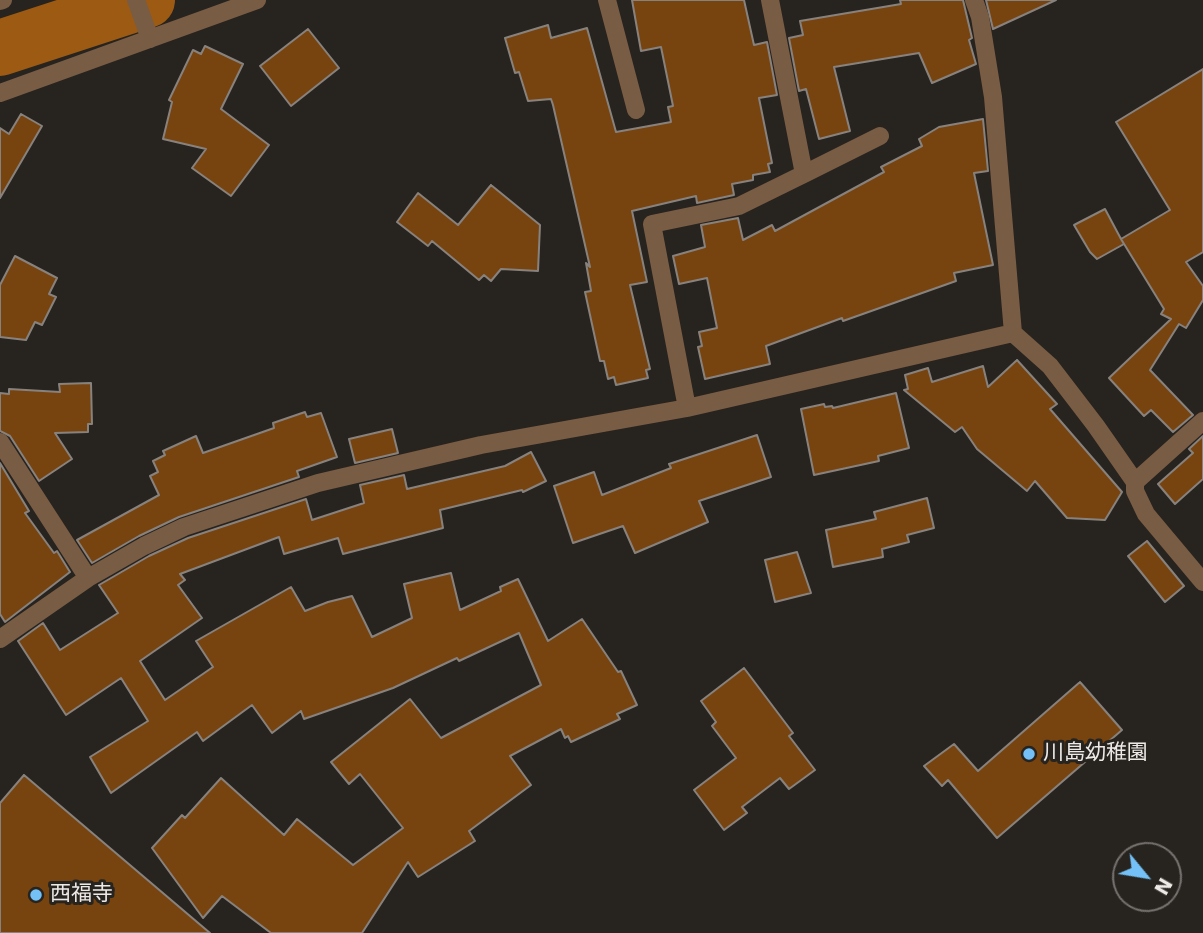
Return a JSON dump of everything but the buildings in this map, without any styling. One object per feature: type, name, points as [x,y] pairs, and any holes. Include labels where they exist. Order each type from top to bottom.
[{"type":"street","points":[[136,0],[148,36]]},
{"type":"street","points":[[0,93],[148,36],[257,0]]},
{"type":"street","points":[[607,0],[636,110]]},
{"type":"street","points":[[770,0],[804,174]]},
{"type":"street","points":[[974,0],[993,97],[1013,333],[1050,366],[1096,426],[1135,482],[1135,491],[1146,514],[1203,582]]},
{"type":"street","points":[[687,408],[652,225],[739,206],[880,136]]},
{"type":"street","points":[[0,639],[88,578],[144,546],[184,527],[318,483],[481,445],[687,408],[1013,333]]},
{"type":"street","points":[[1135,482],[1203,421]]},
{"type":"street","points":[[0,442],[88,578]]},
{"type":"waterway","points":[[0,48],[147,0]]},
{"type":"place","name":"川島幼稚園","points":[[1029,754]]},
{"type":"place","name":"西福寺","points":[[36,895]]}]
